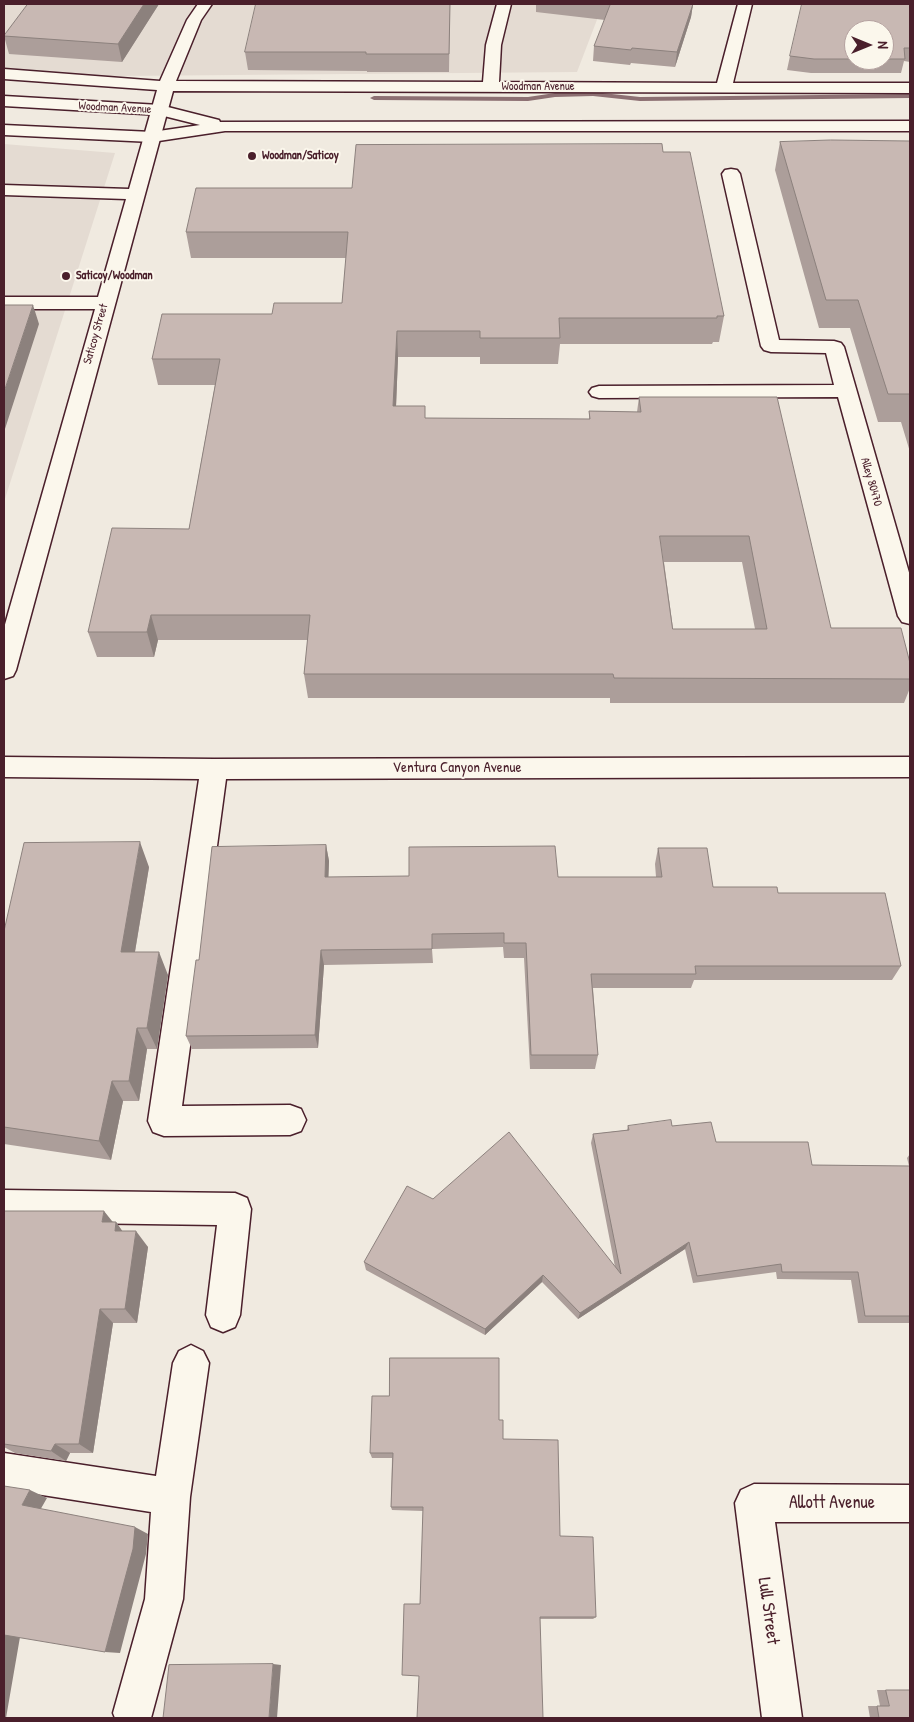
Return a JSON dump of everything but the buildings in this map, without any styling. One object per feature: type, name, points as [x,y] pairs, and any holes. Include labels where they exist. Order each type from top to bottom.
[{"type":"street","name":"Saticoy Street","points":[[4,670],[13,603],[104,303],[166,86],[194,20],[205,4]]},
{"type":"street","points":[[491,87],[490,73],[494,34],[504,4]]},
{"type":"street","points":[[724,88],[745,4]]},
{"type":"street","name":"Woodman Avenue","points":[[4,74],[166,86],[910,88]]},
{"type":"street","name":"Woodman Avenue","points":[[4,101],[160,110],[225,126]]},
{"type":"street","name":"Woodman Avenue","points":[[4,130],[152,138],[225,126],[910,126]]},
{"type":"street","name":"Alley 80470","points":[[731,174],[771,346],[834,347],[910,616]]},
{"type":"street","points":[[4,190],[136,194]]},
{"type":"street","points":[[4,303],[104,303]]},
{"type":"street","points":[[599,392],[845,391]]},
{"type":"street","name":"Ventura Canyon Avenue","points":[[4,767],[214,769],[910,767]]},
{"type":"street","points":[[214,769],[164,1121],[290,1120]]},
{"type":"street","points":[[4,1206],[235,1209],[223,1315]]},
{"type":"street","points":[[133,1713],[164,1600],[171,1497],[191,1363]]},
{"type":"street","points":[[4,1471],[171,1497]]},
{"type":"street","name":"Allott Avenue","points":[[754,1503],[910,1503]]},
{"type":"street","name":"Lull Street","points":[[754,1503],[782,1718]]},
{"type":"shaded area","points":[[4,4],[603,4],[577,72],[4,77]]},
{"type":"shaded area","points":[[4,144],[115,153],[4,502]]},
{"type":"waterway","points":[[374,98],[528,99],[555,95],[593,94],[640,99],[910,96]]},
{"type":"place","name":"Woodman/Saticoy","points":[[252,156]]},
{"type":"place","name":"Saticoy/Woodman","points":[[66,276]]}]
